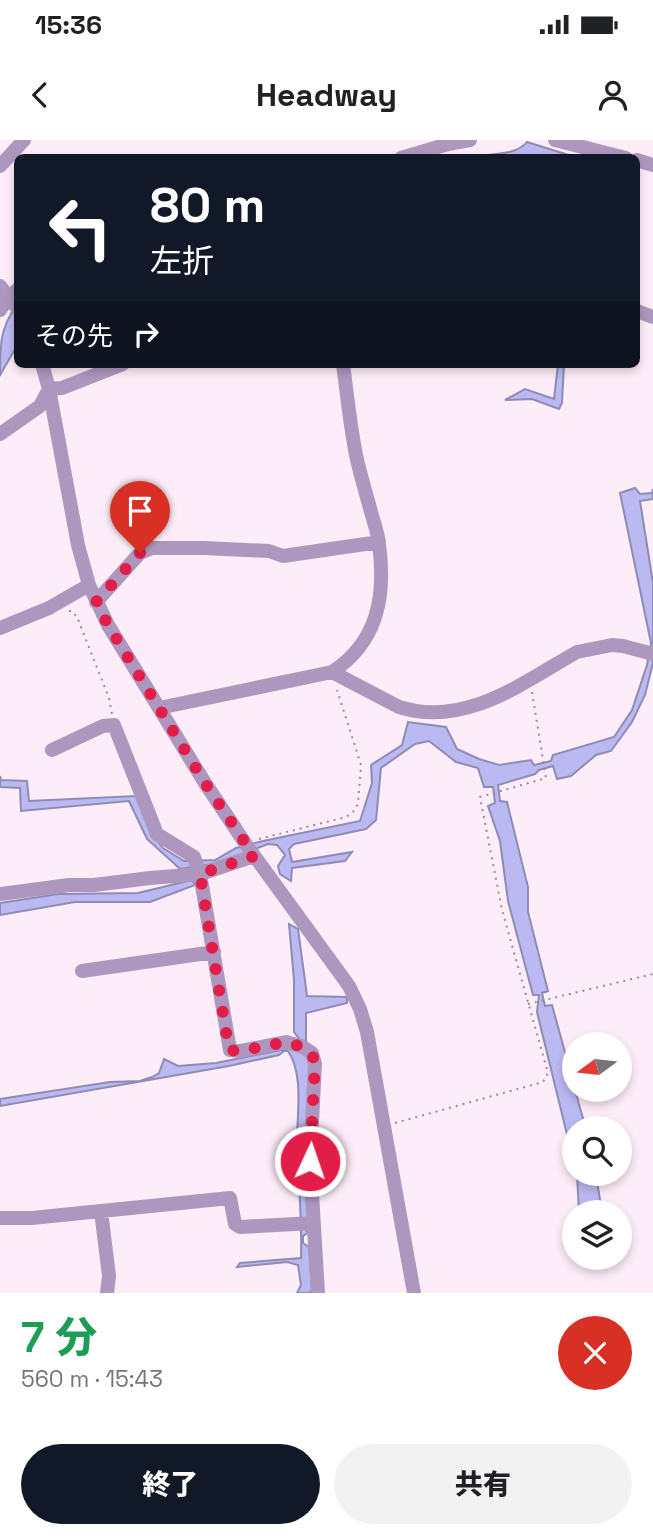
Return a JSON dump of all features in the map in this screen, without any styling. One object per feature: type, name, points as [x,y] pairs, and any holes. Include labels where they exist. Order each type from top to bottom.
[{"type":"street","points":[[0,166],[24,140]]},
{"type":"street","points":[[415,154],[470,140]]},
{"type":"street","points":[[555,140],[610,154]]},
{"type":"street","points":[[45,376],[62,388],[113,368]]},
{"type":"street","points":[[159,708],[332,672],[360,649],[368,636],[380,588],[379,542],[355,452],[344,368]]},
{"type":"street","points":[[0,434],[40,406],[45,376]]},
{"type":"street","points":[[45,376],[78,545],[96,602],[205,783],[254,856],[349,986],[360,1009],[367,1032],[414,1293]]},
{"type":"street","points":[[96,602],[140,553],[152,548],[269,551],[283,556],[379,542]]},
{"type":"street","points":[[0,628],[48,608],[89,585]]},
{"type":"street","points":[[332,672],[399,708],[431,714],[481,705],[577,652],[588,649],[623,646],[653,654]]},
{"type":"street","points":[[52,750],[103,726],[114,725],[158,834],[194,857],[200,874],[229,1050],[240,1051],[286,1042],[312,1053],[315,1064],[310,1161],[318,1293]]},
{"type":"street","points":[[0,894],[200,874],[254,856]]},
{"type":"street","points":[[82,971],[214,952]]},
{"type":"street","points":[[0,1218],[32,1218],[230,1198],[235,1224],[240,1227],[313,1223]]},
{"type":"street","points":[[101,1211],[108,1276],[107,1293]]},
{"type":"path","points":[[48,608],[72,611],[77,617],[109,698],[114,725]]},
{"type":"path","points":[[245,843],[346,817],[358,804],[360,765],[332,672]]},
{"type":"path","points":[[384,1126],[542,1082],[548,1073],[502,910],[480,797],[546,778],[530,679]]},
{"type":"path","points":[[528,1004],[653,974]]},
{"type":"water","points":[[527,142],[565,154],[495,154],[510,152]]},
{"type":"water","points":[[14,309],[14,351],[0,375],[2,337]]},
{"type":"water","points":[[558,368],[564,368],[562,403],[559,409],[532,399],[505,400],[525,389],[554,399]]},
{"type":"water","points":[[635,488],[640,494],[652,493],[653,489],[653,499],[640,501],[653,583],[653,663],[645,695],[632,722],[611,751],[596,755],[571,776],[557,779],[553,766],[498,785],[500,801],[507,802],[528,887],[528,912],[548,991],[542,993],[545,1006],[552,1005],[562,1041],[562,1102],[578,1102],[582,1116],[562,1116],[537,1012],[539,995],[533,995],[508,901],[500,841],[488,806],[495,803],[493,787],[484,787],[478,768],[456,762],[429,741],[415,744],[381,768],[376,820],[366,829],[294,844],[289,849],[292,862],[352,852],[345,861],[292,868],[291,881],[280,874],[278,866],[285,855],[277,845],[268,844],[219,863],[180,869],[147,839],[129,801],[21,811],[20,788],[0,787],[0,776],[1,780],[27,781],[29,801],[136,796],[150,831],[163,848],[184,861],[215,860],[236,848],[360,821],[372,783],[371,765],[402,745],[408,722],[446,727],[457,749],[499,765],[531,760],[534,765],[551,761],[553,755],[614,737],[632,710],[647,665],[651,643],[620,493]]},
{"type":"water","points":[[192,880],[195,885],[150,902],[75,902],[0,915],[0,903],[58,894],[138,893]]},
{"type":"water","points":[[289,924],[298,929],[307,996],[347,997],[347,1003],[306,1013],[306,1041],[300,1040],[294,1032],[294,980]]},
{"type":"water","points":[[295,1049],[308,1056],[310,1065],[308,1218],[305,1229],[308,1233],[303,1236],[303,1243],[309,1247],[312,1290],[309,1293],[297,1293],[301,1285],[298,1265],[287,1262],[237,1267],[240,1263],[301,1258],[298,1085],[288,1051],[229,1066],[0,1106],[0,1099],[110,1082],[140,1081],[159,1073],[164,1059],[178,1066],[216,1063]]},
{"type":"water","points":[[578,1186],[598,1186],[600,1200],[578,1200]]},
{"type":"route","points":[[140,553],[96,602],[205,783],[254,856],[200,874],[229,1050],[240,1051],[286,1042],[312,1053],[315,1064],[310,1161]]}]
